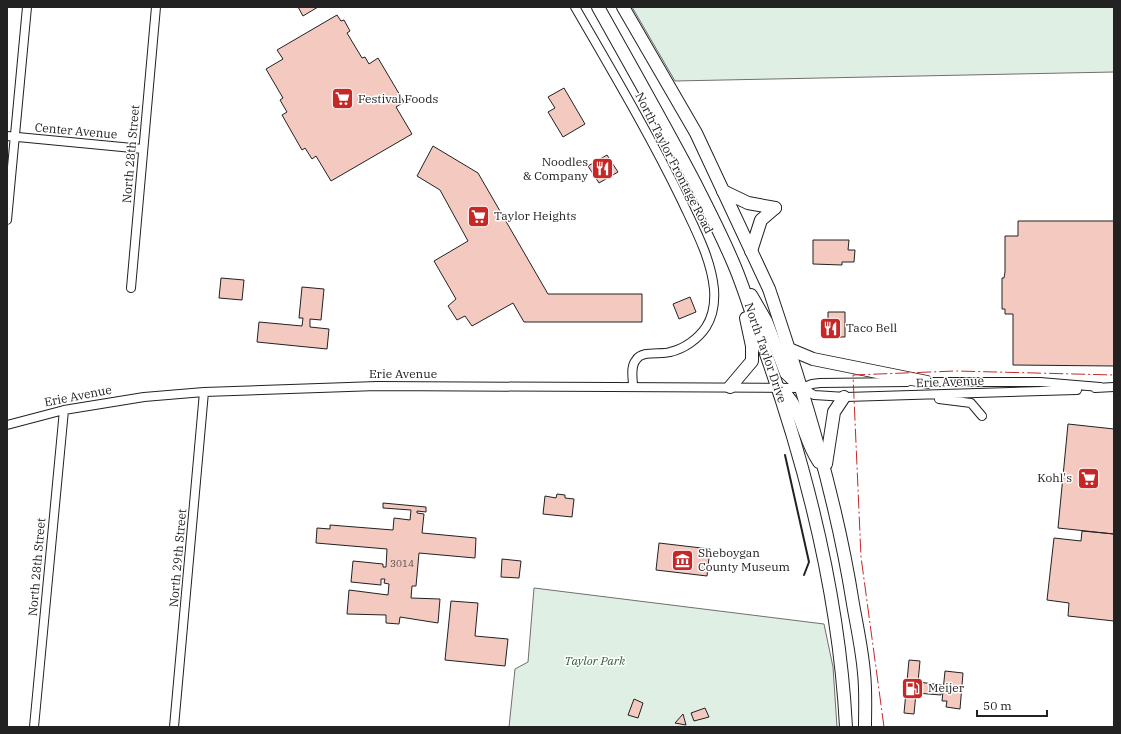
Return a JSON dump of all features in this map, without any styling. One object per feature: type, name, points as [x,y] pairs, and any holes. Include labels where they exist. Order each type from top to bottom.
[{"type":"main road","name":"North Taylor Drive","points":[[598,7],[672,139],[732,260],[780,388],[806,481],[820,539],[844,684],[846,727]]},
{"type":"main road","name":"North Taylor Drive","points":[[623,7],[696,133],[769,289],[802,388],[846,556],[861,643],[865,677],[865,727]]},
{"type":"main road","points":[[723,191],[748,203],[775,208],[761,220],[751,251]]},
{"type":"main road","points":[[730,387],[750,364],[752,346],[732,260]]},
{"type":"main road","points":[[732,260],[766,322],[786,373],[802,388]]},
{"type":"main road","points":[[789,349],[813,359],[927,382]]},
{"type":"main road","points":[[780,388],[794,402],[807,443],[825,472]]},
{"type":"main road","points":[[825,472],[834,412],[844,397]]},
{"type":"street","points":[[7,220],[11,137],[27,7]]},
{"type":"street","name":"North 28th Street","points":[[131,288],[156,7]]},
{"type":"street","name":"North Taylor Frontage Road","points":[[575,7],[667,171],[704,251],[714,289],[714,301],[710,319],[700,335],[680,349],[670,352],[643,354],[639,356],[633,365],[633,386]]},
{"type":"street","name":"Center Avenue","points":[[11,137],[143,149]]},
{"type":"street","name":"Erie Avenue","points":[[7,425],[64,410],[151,396],[204,392],[377,386],[633,386],[802,388],[820,383],[1040,382],[1100,388]]},
{"type":"street","name":"Erie Avenue","points":[[802,388],[814,395],[844,397],[892,397],[1114,387]]},
{"type":"street","name":"North 29th Street","points":[[174,727],[204,392]]},
{"type":"street","points":[[892,397],[964,401],[971,403],[982,416]]},
{"type":"street","name":"North 28th Street","points":[[34,727],[64,410]]},
{"type":"green space","points":[[632,7],[1114,7],[1114,72],[675,81]]},
{"type":"green space","name":"Taylor Park","points":[[534,588],[824,624],[833,667],[837,727],[509,727],[515,669],[528,662]]},
{"type":"building","points":[[298,7],[318,7],[303,16]]},
{"type":"building","name":"Festival Foods","points":[[337,15],[341,21],[344,20],[350,31],[347,33],[362,58],[365,57],[369,64],[378,58],[404,102],[396,107],[412,134],[331,181],[316,156],[312,159],[305,148],[302,150],[282,115],[287,112],[280,100],[283,98],[266,69],[283,59],[277,50]]},
{"type":"building","points":[[564,88],[585,124],[563,137],[548,112],[555,108],[548,97]]},
{"type":"building","name":"Taylor Heights","points":[[433,146],[478,173],[548,294],[642,294],[642,322],[524,322],[513,303],[472,326],[465,316],[457,320],[448,306],[456,299],[434,261],[468,241],[440,190],[417,176]]},
{"type":"building","name":"Noodles & Company","points":[[607,155],[618,172],[599,183],[588,166]]},
{"type":"building","points":[[1018,221],[1114,221],[1114,366],[1013,365],[1013,314],[1005,314],[1005,309],[1002,309],[1002,278],[1004,278],[1005,272],[1005,236],[1018,236]]},
{"type":"building","points":[[813,240],[849,240],[848,250],[855,250],[854,262],[842,262],[842,265],[813,264]]},
{"type":"building","points":[[221,278],[244,280],[242,300],[219,298]]},
{"type":"building","points":[[302,287],[324,289],[321,320],[310,319],[310,327],[329,329],[327,349],[257,342],[259,322],[302,326],[303,318],[299,318]]},
{"type":"building","points":[[690,297],[696,312],[679,319],[673,304]]},
{"type":"building","points":[[828,312],[845,312],[845,337],[828,337]]},
{"type":"building","name":"Kohl's","points":[[1068,424],[1114,429],[1114,534],[1058,528]]},
{"type":"building","points":[[557,494],[565,495],[565,498],[574,499],[572,517],[543,514],[545,496],[556,498]]},
{"type":"building","points":[[383,503],[426,507],[426,512],[417,511],[417,513],[424,514],[422,533],[476,538],[475,558],[419,553],[416,586],[412,586],[411,598],[440,599],[438,623],[400,617],[399,624],[386,623],[386,615],[347,614],[349,590],[388,595],[389,584],[384,583],[385,579],[381,579],[381,585],[351,582],[353,561],[383,564],[383,567],[386,567],[387,549],[316,543],[317,528],[330,529],[330,525],[393,530],[394,518],[410,520],[411,510],[383,508]]},
{"type":"building","points":[[1082,531],[1114,534],[1114,621],[1068,616],[1069,603],[1047,600],[1054,538],[1081,541]]},
{"type":"building","points":[[659,543],[710,549],[707,576],[656,570]]},
{"type":"building","points":[[502,559],[521,561],[519,578],[501,577]]},
{"type":"building","points":[[451,601],[478,603],[475,636],[508,639],[505,666],[445,660]]},
{"type":"building","points":[[909,660],[920,661],[918,682],[942,685],[941,695],[916,693],[914,714],[904,713]]},
{"type":"building","points":[[945,671],[963,673],[960,709],[946,707],[947,701],[942,701]]},
{"type":"building","points":[[634,699],[643,703],[638,718],[628,715]]},
{"type":"building","points":[[705,708],[709,717],[694,721],[691,713]]},
{"type":"building","points":[[683,714],[686,725],[675,723]]},
{"type":"wall","points":[[785,455],[809,562],[804,575]]},
{"type":"power","points":[[884,727],[861,557],[853,375],[956,371],[1114,375]]},
{"type":"place","name":"Festival Foods","points":[[342,99]]},
{"type":"place","name":"Noodles & Company","points":[[603,169]]},
{"type":"place","name":"Taylor Heights","points":[[478,216]]},
{"type":"place","name":"Taco Bell","points":[[831,328]]},
{"type":"place","name":"Kohl's","points":[[1088,478]]},
{"type":"place","name":"Sheboygan County Museum","points":[[682,560]]},
{"type":"place","name":"Meijer","points":[[912,688]]}]
